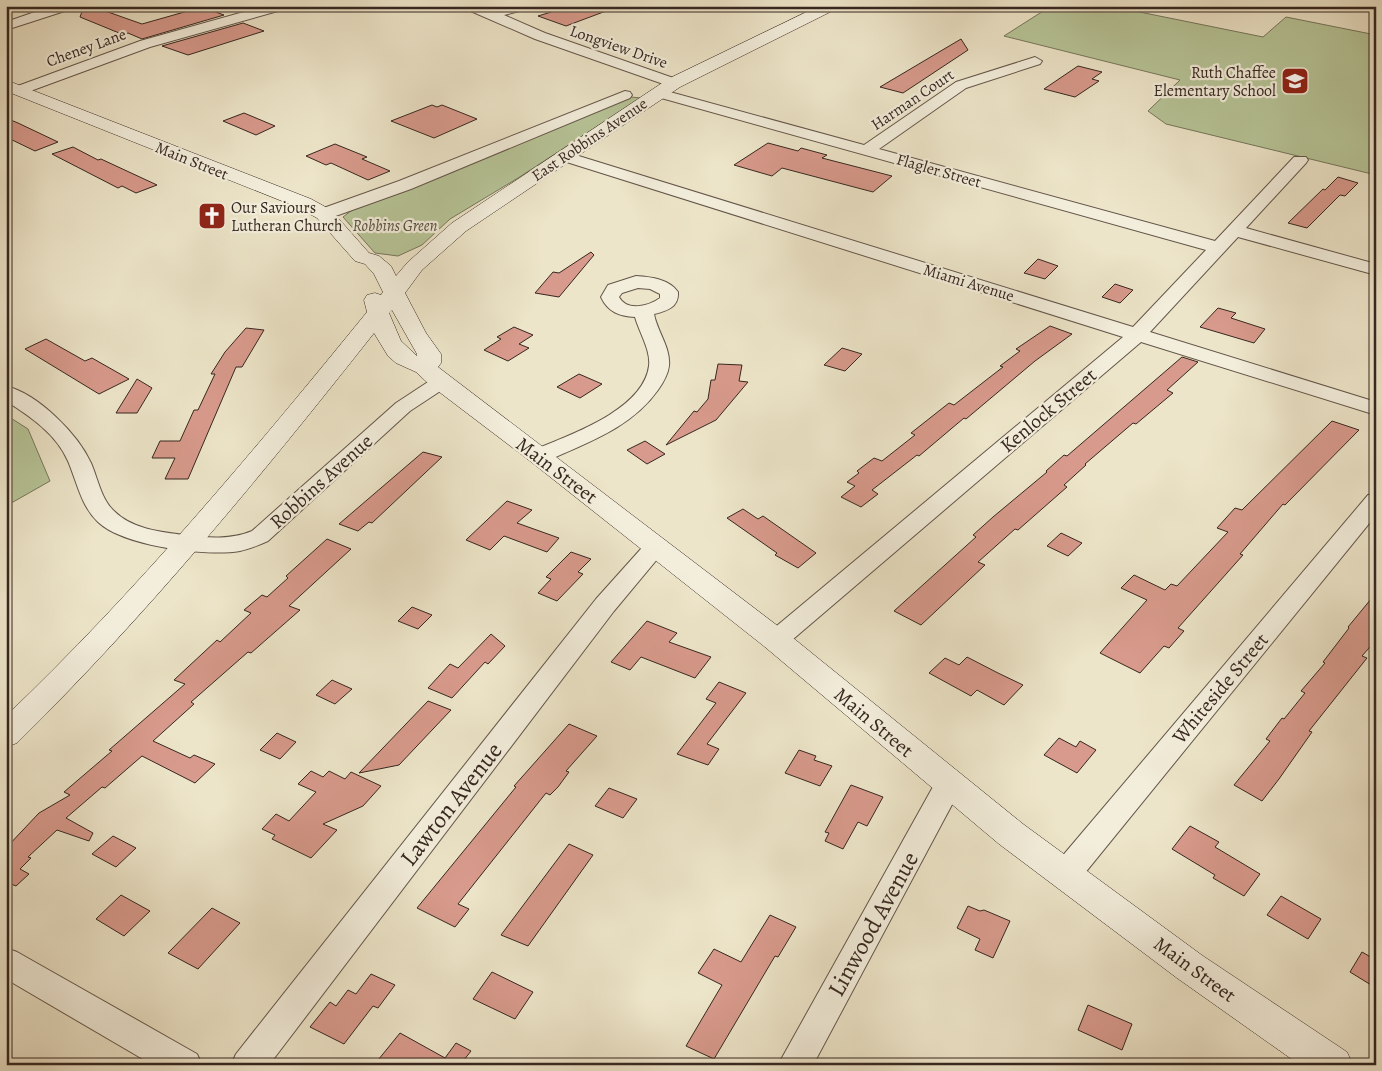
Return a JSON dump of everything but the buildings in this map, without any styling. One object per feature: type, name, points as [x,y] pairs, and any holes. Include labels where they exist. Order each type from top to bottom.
[{"type":"main road","name":"East Robbins Avenue","points":[[378,314],[414,266],[460,226],[666,88],[831,6]]},
{"type":"main road","name":"Main Street","points":[[13,88],[226,174],[304,203],[324,214],[362,257],[377,264],[415,333],[429,354],[429,363],[433,375]]},
{"type":"main road","name":"Main Street","points":[[362,257],[358,265],[372,290],[385,334],[412,364],[433,375],[776,640],[949,784],[1065,876],[1198,972],[1333,1065]]},
{"type":"main road","points":[[6,735],[68,676],[117,623],[378,314]]},
{"type":"street","points":[[6,26],[66,6]]},
{"type":"street","name":"Cheney Lane","points":[[13,88],[145,44],[280,6]]},
{"type":"street","name":"Longview Drive","points":[[471,6],[666,88]]},
{"type":"street","points":[[491,14],[522,6]]},
{"type":"street","name":"Harman Court","points":[[867,150],[961,85],[1035,61]]},
{"type":"street","name":"Flagler Street","points":[[666,88],[867,150],[1219,248]]},
{"type":"street","name":"East Robbins Avenue","points":[[324,214],[575,120],[625,95]]},
{"type":"street","name":"Miami Avenue","points":[[563,156],[1376,409]]},
{"type":"street","name":"Kenlock Street","points":[[776,640],[1137,335],[1236,231],[1300,160]]},
{"type":"street","points":[[1236,231],[1376,270]]},
{"type":"street","points":[[539,456],[617,419],[632,410],[646,393],[656,376],[659,363],[644,312]]},
{"type":"street","name":"Robbins Avenue","points":[[6,392],[43,416],[62,434],[78,459],[94,499],[107,518],[117,526],[166,540],[239,544],[260,536],[403,407],[433,375]]},
{"type":"street","name":"Whiteside Street","points":[[1065,876],[1376,500]]},
{"type":"street","name":"Lawton Avenue","points":[[248,1065],[599,613],[656,546]]},
{"type":"street","name":"Linwood Avenue","points":[[795,1065],[949,784]]},
{"type":"street","points":[[6,962],[185,1065]]},
{"type":"green space","name":"Ruth Chaffee Elementary School","points":[[1051,6],[1110,6],[1263,37],[1286,17],[1376,35],[1376,175],[1166,124],[1148,111],[1180,80],[1004,36]]},
{"type":"green space","name":"Robbins Green","points":[[631,97],[641,98],[518,178],[450,219],[422,245],[398,256],[375,253],[343,217],[352,210]]},
{"type":"green space","points":[[6,415],[28,429],[50,481],[6,506]]},
{"type":"place","name":"Ruth Chaffee Elementary School","points":[[1295,81]]},
{"type":"place","name":"Our Saviours Lutheran Church","points":[[212,216]]}]
